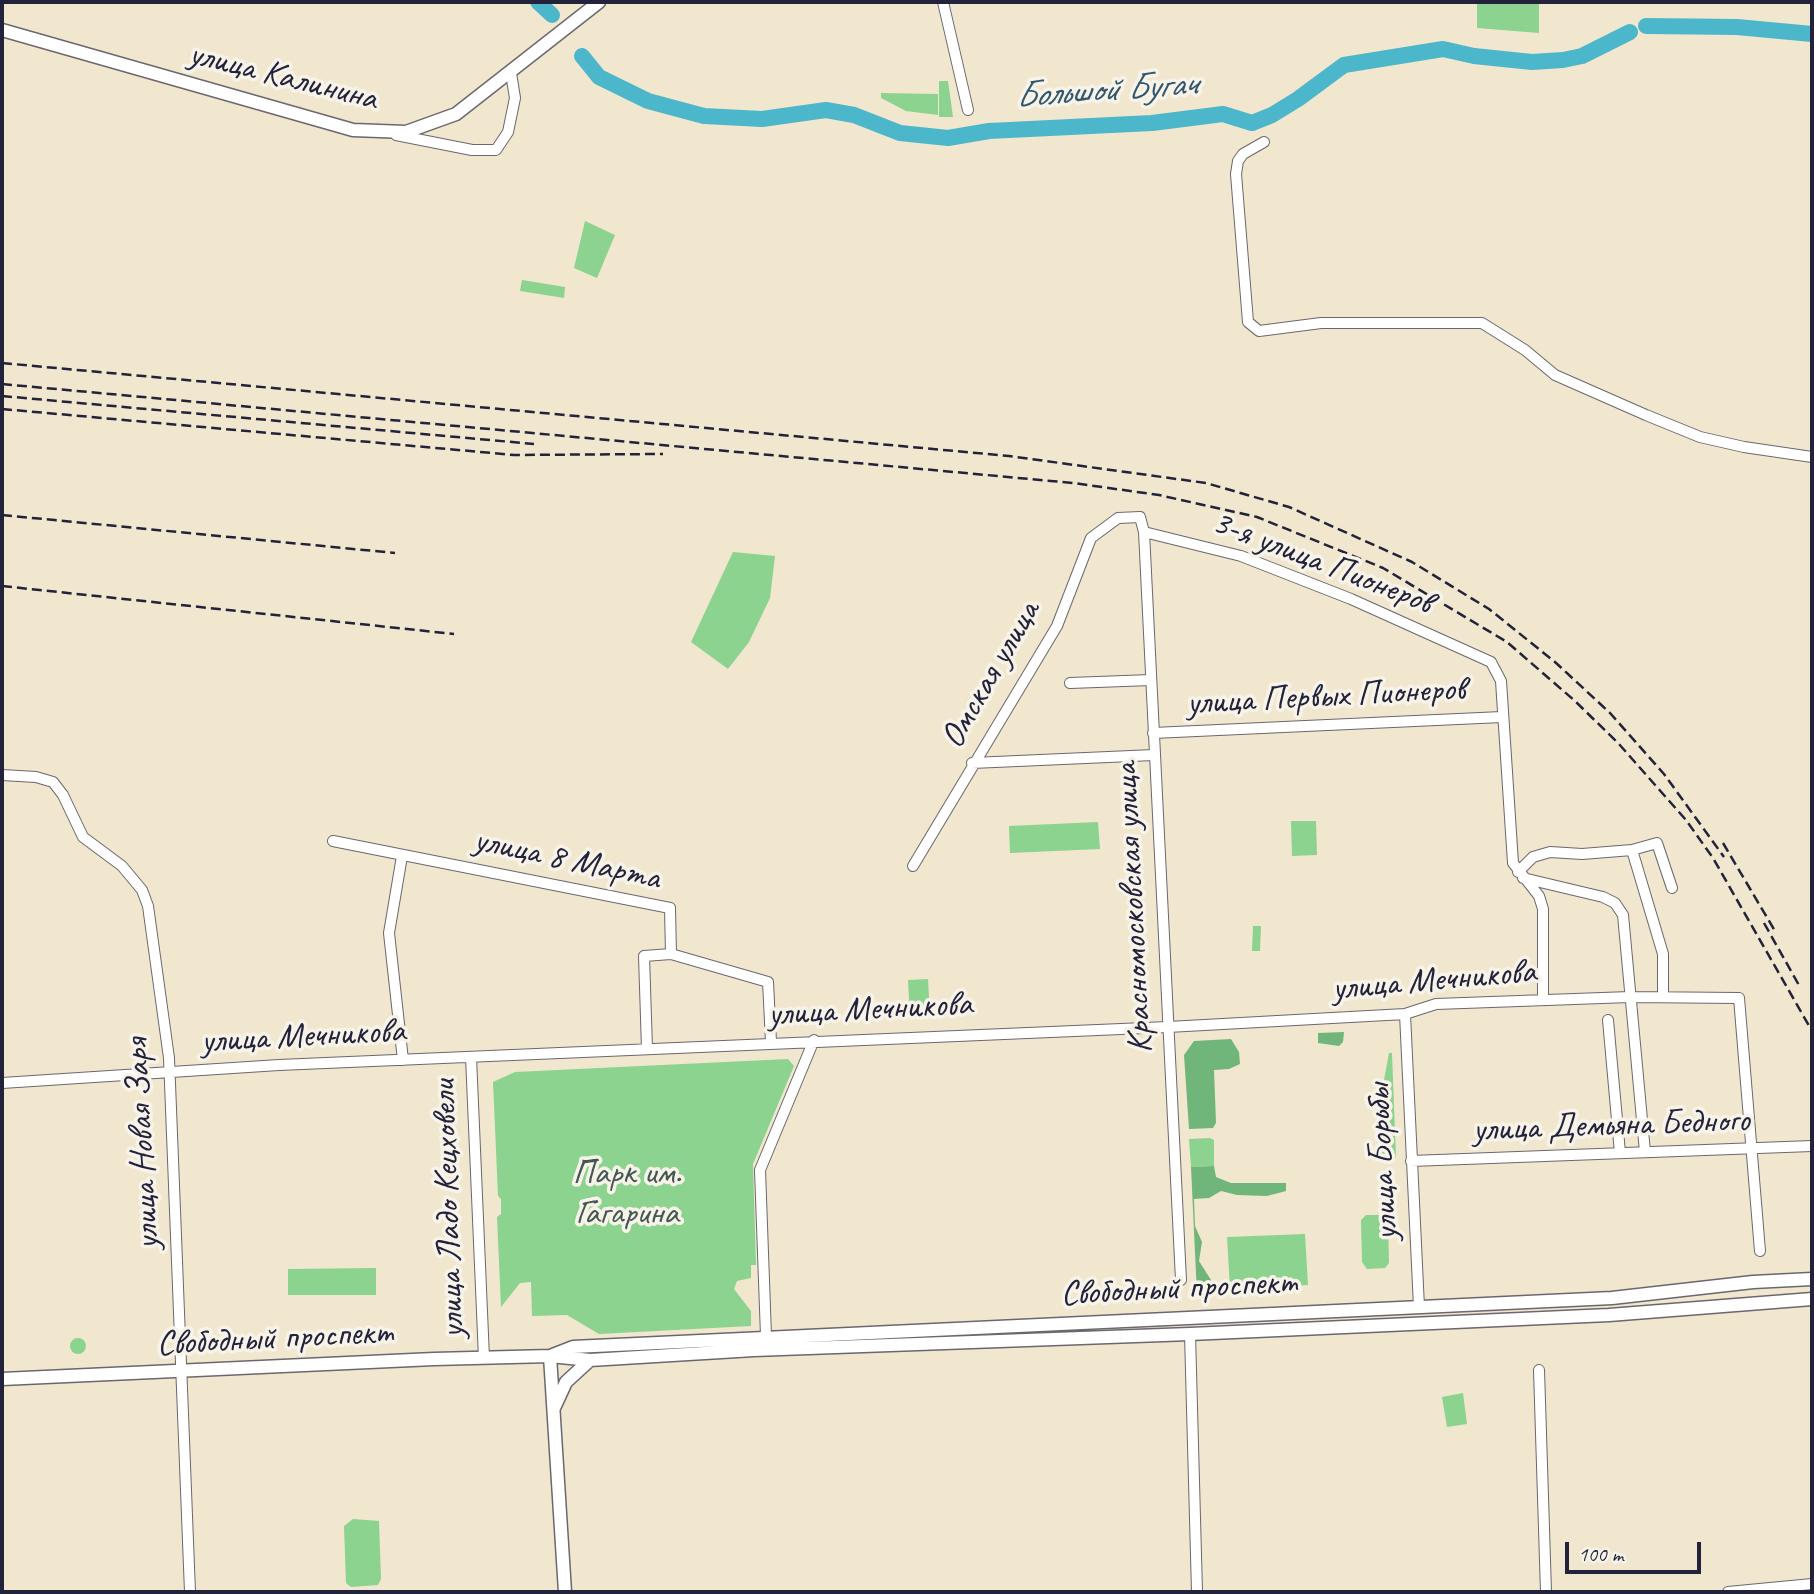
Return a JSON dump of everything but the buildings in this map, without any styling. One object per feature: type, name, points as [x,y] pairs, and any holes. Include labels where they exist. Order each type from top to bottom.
[{"type":"main road","name":"улица Калинина","points":[[2,30],[340,127],[406,132],[456,114],[599,2]]},
{"type":"main road","name":"Свободный проспект","points":[[550,1356],[567,1347],[1612,1298],[1753,1282],[1812,1279]]},
{"type":"main road","name":"Свободный проспект","points":[[2,1379],[484,1358],[550,1356],[590,1360],[767,1350],[1190,1334],[1609,1315],[1812,1298]]},
{"type":"main road","points":[[1190,1334],[1192,1317]]},
{"type":"main road","points":[[766,1336],[767,1350]]},
{"type":"main road","points":[[550,1356],[565,1592]]},
{"type":"main road","points":[[554,1408],[566,1382],[590,1360]]},
{"type":"street","points":[[943,2],[968,110]]},
{"type":"street","points":[[385,132],[472,150],[496,150],[508,132],[515,97],[511,73]]},
{"type":"street","points":[[1265,142],[1243,154],[1238,161],[1236,174],[1248,322],[1259,331],[1321,323],[1482,323],[1525,350],[1555,375],[1689,432],[1744,447],[1812,457]]},
{"type":"street","name":"3-я улица Пионеров","points":[[1118,518],[1140,517],[1144,532],[1241,556],[1351,599],[1491,662],[1501,681],[1502,717]]},
{"type":"street","name":"Омская улица","points":[[913,866],[972,763],[1057,626],[1091,538],[1118,518]]},
{"type":"street","name":"Красномосковская улица","points":[[1144,532],[1181,1280]]},
{"type":"street","points":[[1070,683],[1151,680]]},
{"type":"street","points":[[1502,717],[1512,856],[1520,875],[1539,896],[1543,909],[1543,1000]]},
{"type":"street","name":"улица Первых Пионеров","points":[[1153,733],[1502,717]]},
{"type":"street","name":"улица Первых Пионеров","points":[[972,763],[1154,755]]},
{"type":"street","name":"улица Новая Заря","points":[[2,775],[36,777],[53,782],[63,795],[83,837],[122,866],[142,890],[160,981],[169,1074],[190,1592]]},
{"type":"street","name":"улица 8 Марта","points":[[333,841],[670,908],[671,954]]},
{"type":"street","points":[[1520,875],[1533,857],[1550,852],[1582,854],[1632,850],[1657,844],[1672,888]]},
{"type":"street","points":[[1632,850],[1663,954],[1663,997]]},
{"type":"street","points":[[402,856],[389,933],[403,1060]]},
{"type":"street","points":[[1520,875],[1603,897],[1615,903],[1623,915],[1645,1152]]},
{"type":"street","points":[[647,1049],[644,956],[671,954],[768,982],[771,1042]]},
{"type":"street","name":"улица Мечникова","points":[[2,1083],[279,1065],[814,1040],[1168,1027],[1405,1014],[1436,1004],[1630,997],[1740,998],[1752,1148]]},
{"type":"street","name":"улица Борьбы","points":[[1405,1014],[1419,1307]]},
{"type":"street","points":[[1608,1020],[1620,1153]]},
{"type":"street","points":[[766,1336],[760,1170],[814,1040]]},
{"type":"street","name":"улица Ладо Кецховели","points":[[471,1057],[484,1358]]},
{"type":"street","name":"улица Демьяна Бедного","points":[[1411,1161],[1812,1146]]},
{"type":"street","points":[[1752,1148],[1760,1251]]},
{"type":"street","points":[[1190,1334],[1197,1592]]},
{"type":"street","points":[[1539,1370],[1546,1592]]},
{"type":"street","points":[[1728,1592],[1812,1584]]},
{"type":"green space","points":[[1539,2],[1539,33],[1477,28],[1477,3]]},
{"type":"green space","points":[[939,81],[948,81],[953,117],[939,117]]},
{"type":"green space","points":[[881,93],[938,94],[938,115],[906,111],[881,98]]},
{"type":"green space","points":[[585,221],[615,235],[597,278],[574,268]]},
{"type":"green space","points":[[522,280],[565,287],[564,298],[520,291]]},
{"type":"green space","points":[[733,552],[775,556],[770,598],[749,642],[728,669],[691,642]]},
{"type":"green space","points":[[1291,821],[1316,821],[1317,855],[1292,856]]},
{"type":"green space","points":[[1098,822],[1100,849],[1010,853],[1009,826]]},
{"type":"green space","points":[[1253,926],[1261,926],[1260,951],[1252,951]]},
{"type":"green space","points":[[928,979],[930,1016],[910,1017],[908,980]]},
{"type":"green space","points":[[1344,1032],[1343,1042],[1339,1046],[1318,1043],[1318,1033]]},
{"type":"green space","points":[[1231,1039],[1239,1052],[1240,1064],[1229,1069],[1214,1070],[1216,1123],[1213,1128],[1189,1129],[1184,1055],[1194,1041]]},
{"type":"green space","points":[[1389,1053],[1392,1053],[1396,1158],[1378,1159],[1378,1152],[1386,1150],[1386,1130],[1378,1126],[1377,1118]]},
{"type":"green space","name":"Парк им. Гагарина","points":[[788,1059],[794,1066],[753,1164],[756,1265],[751,1265],[751,1278],[737,1281],[734,1289],[751,1311],[751,1326],[599,1334],[567,1315],[532,1316],[531,1282],[520,1283],[501,1307],[497,1217],[501,1214],[501,1199],[498,1196],[493,1082],[515,1072]]},
{"type":"green space","points":[[1189,1139],[1214,1140],[1214,1166],[1191,1167]]},
{"type":"green space","points":[[1214,1166],[1216,1177],[1231,1183],[1286,1183],[1286,1191],[1267,1196],[1237,1195],[1221,1191],[1209,1198],[1194,1199],[1195,1226],[1202,1242],[1199,1261],[1211,1280],[1212,1292],[1211,1295],[1197,1295],[1191,1167]]},
{"type":"green space","points":[[1366,1215],[1382,1215],[1388,1220],[1389,1263],[1385,1268],[1367,1269],[1362,1262],[1361,1220]]},
{"type":"green space","points":[[1305,1234],[1308,1285],[1230,1289],[1227,1237]]},
{"type":"green space","points":[[376,1268],[376,1295],[288,1295],[288,1269]]},
{"type":"green space","points":[[78,1338],[84,1340],[84,1352],[78,1354],[72,1352],[70,1346],[72,1340]]},
{"type":"green space","points":[[1463,1393],[1467,1424],[1447,1427],[1442,1397]]},
{"type":"green space","points":[[353,1519],[379,1521],[381,1579],[378,1585],[351,1587],[346,1583],[344,1526]]},
{"type":"waterway","points":[[538,2],[552,15]]},
{"type":"waterway","name":"Большой Бугач","points":[[1646,26],[1737,27],[1812,34]]},
{"type":"waterway","name":"Большой Бугач","points":[[582,56],[599,77],[648,101],[704,116],[762,119],[826,110],[854,115],[900,133],[948,138],[989,131],[1152,123],[1223,114],[1252,123],[1272,115],[1298,99],[1344,65],[1443,49],[1474,56],[1532,62],[1563,60],[1582,56],[1630,32]]},
{"type":"railway","points":[[2,363],[1009,456],[1206,483],[1289,507],[1412,562],[1489,609],[1555,662],[1610,713],[1664,774],[1724,857]]},
{"type":"railway","points":[[2,384],[1073,483],[1159,495],[1257,517],[1383,568],[1507,642],[1575,701],[1619,744],[1686,820],[1713,858],[1812,1031]]},
{"type":"railway","points":[[2,396],[534,444]]},
{"type":"railway","points":[[2,409],[514,455],[663,454]]},
{"type":"railway","points":[[2,515],[395,553]]},
{"type":"railway","points":[[2,586],[454,634]]},
{"type":"railway","points":[[1723,843],[1775,931]]},
{"type":"railway","points":[[1764,923],[1800,987]]}]
